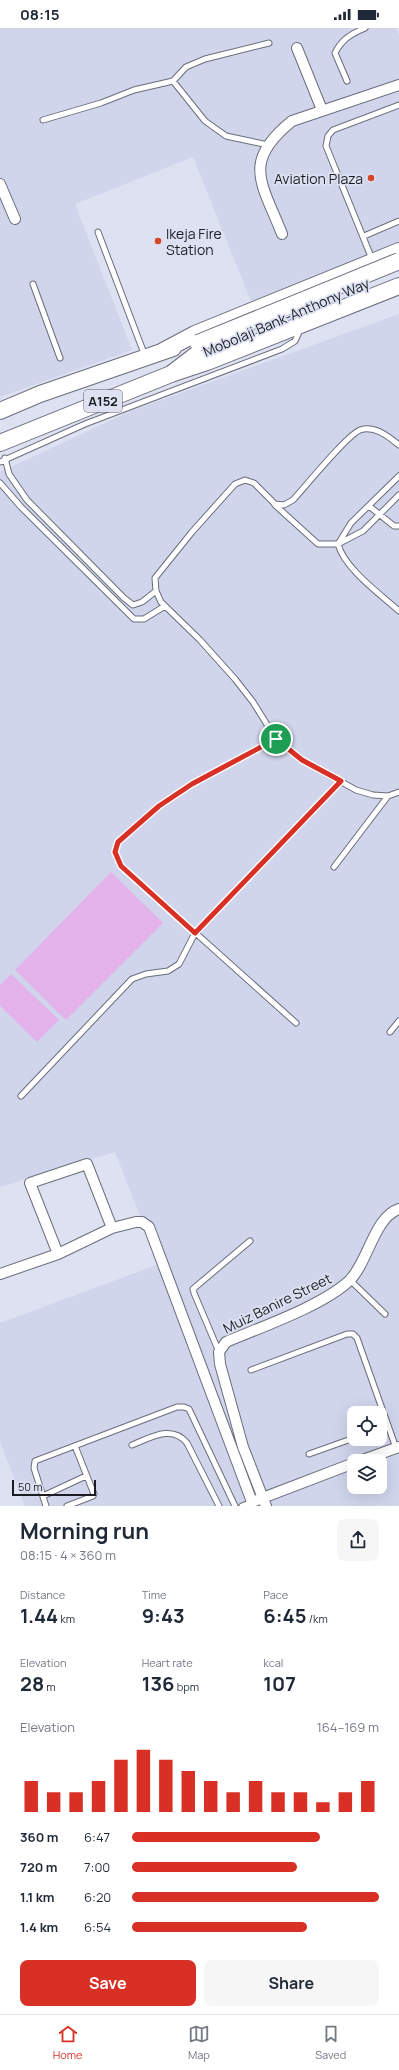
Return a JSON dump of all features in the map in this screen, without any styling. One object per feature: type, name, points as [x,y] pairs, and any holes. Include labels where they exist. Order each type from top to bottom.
[{"type":"main road","points":[[163,350],[195,334],[399,251]]},
{"type":"main road","name":"Mobolaji Bank-Anthony Way","points":[[0,443],[171,374],[200,347],[399,261]]},
{"type":"main road","points":[[171,374],[207,362],[301,326],[394,288],[392,276],[386,266],[375,262]]},
{"type":"main road","name":"Mobolaji Bank-Anthony Way","points":[[0,411],[40,394],[163,350],[200,347],[399,271]]},
{"type":"street","points":[[297,48],[322,110]]},
{"type":"street","points":[[282,234],[261,180],[259,165],[268,145],[279,131],[292,121],[399,85]]},
{"type":"street","points":[[0,184],[16,220]]},
{"type":"street","points":[[58,1254],[30,1183],[87,1164],[112,1228]]},
{"type":"street","name":"Muiz Banire Street","points":[[265,1502],[243,1447],[221,1369],[219,1352],[226,1342],[312,1304],[350,1280],[362,1262],[384,1220],[393,1211],[399,1209]]},
{"type":"street","points":[[0,1274],[58,1254],[112,1228],[142,1222],[149,1228],[252,1502],[265,1502],[347,1466]]},
{"type":"street","points":[[380,1454],[398,1448]]},
{"type":"lane","points":[[347,81],[336,53],[340,44],[348,36],[365,28]]},
{"type":"lane","points":[[43,120],[101,103],[134,90],[172,81],[186,67],[205,60],[269,43]]},
{"type":"lane","points":[[172,81],[205,121],[226,136],[268,145]]},
{"type":"lane","points":[[375,262],[326,146],[328,136],[333,130],[399,105]]},
{"type":"lane","points":[[364,236],[399,221]]},
{"type":"lane","points":[[98,232],[146,357]]},
{"type":"lane","points":[[33,284],[60,358]]},
{"type":"lane","points":[[156,591],[142,602],[133,605],[124,598],[27,500],[9,474],[2,460],[85,424],[282,349],[294,340],[301,326]]},
{"type":"lane","points":[[275,504],[284,505],[293,500],[343,444],[360,430],[370,429],[382,432],[399,445]]},
{"type":"lane","points":[[399,476],[351,523],[338,544],[341,554],[353,568],[399,611]]},
{"type":"lane","points":[[399,495],[363,531],[338,544],[318,544],[254,483],[245,480],[235,484],[155,578],[156,591],[165,606],[200,640],[235,679],[253,702],[276,739],[302,760],[362,791],[388,796],[399,792]]},
{"type":"lane","points":[[0,483],[21,507],[134,619],[144,619],[165,606]]},
{"type":"lane","points":[[369,506],[394,526],[399,526]]},
{"type":"lane","points":[[276,739],[192,784],[159,806],[118,842],[115,852],[121,866],[296,1023]]},
{"type":"lane","points":[[21,1096],[132,979],[146,974],[168,971],[179,964],[195,933],[341,781]]},
{"type":"lane","points":[[334,867],[388,796]]},
{"type":"lane","points":[[390,1032],[399,1021]]},
{"type":"lane","points":[[219,1352],[194,1294],[194,1289],[250,1241]]},
{"type":"lane","points":[[350,1280],[385,1314]]},
{"type":"lane","points":[[251,1370],[347,1334],[353,1334],[357,1338],[388,1425],[398,1448]]},
{"type":"lane","points":[[46,1506],[34,1468],[35,1461],[177,1407],[184,1407],[189,1409],[234,1506]]},
{"type":"lane","points":[[132,1445],[164,1433],[172,1433],[180,1436],[187,1444],[219,1506]]},
{"type":"lane","points":[[309,1454],[347,1440]]},
{"type":"lane","points":[[67,1506],[93,1496],[75,1446]]},
{"type":"lane","points":[[42,1496],[86,1476]]},
{"type":"lane","points":[[242,1506],[252,1502]]},
{"type":"shaded area","points":[[0,28],[396,28],[399,36],[399,241],[251,301],[193,157],[75,204],[132,350],[0,397]]},
{"type":"shaded area","points":[[399,314],[399,1506],[25,1506],[0,1442],[0,1323],[159,1264],[115,1152],[0,1187],[0,472],[131,411]]},
{"type":"shaded area","points":[[111,872],[163,923],[66,1020],[15,970]]},
{"type":"shaded area","points":[[11,974],[59,1020],[37,1042],[0,1006],[0,985]]},
{"type":"place","name":"Aviation Plaza","points":[[371,178]]},
{"type":"place","name":"Ikeja Fire Station","points":[[158,241]]},
{"type":"route","points":[[276,739],[302,760],[341,781],[195,933],[121,866],[115,852],[118,842],[159,806],[192,784],[276,739]]}]
